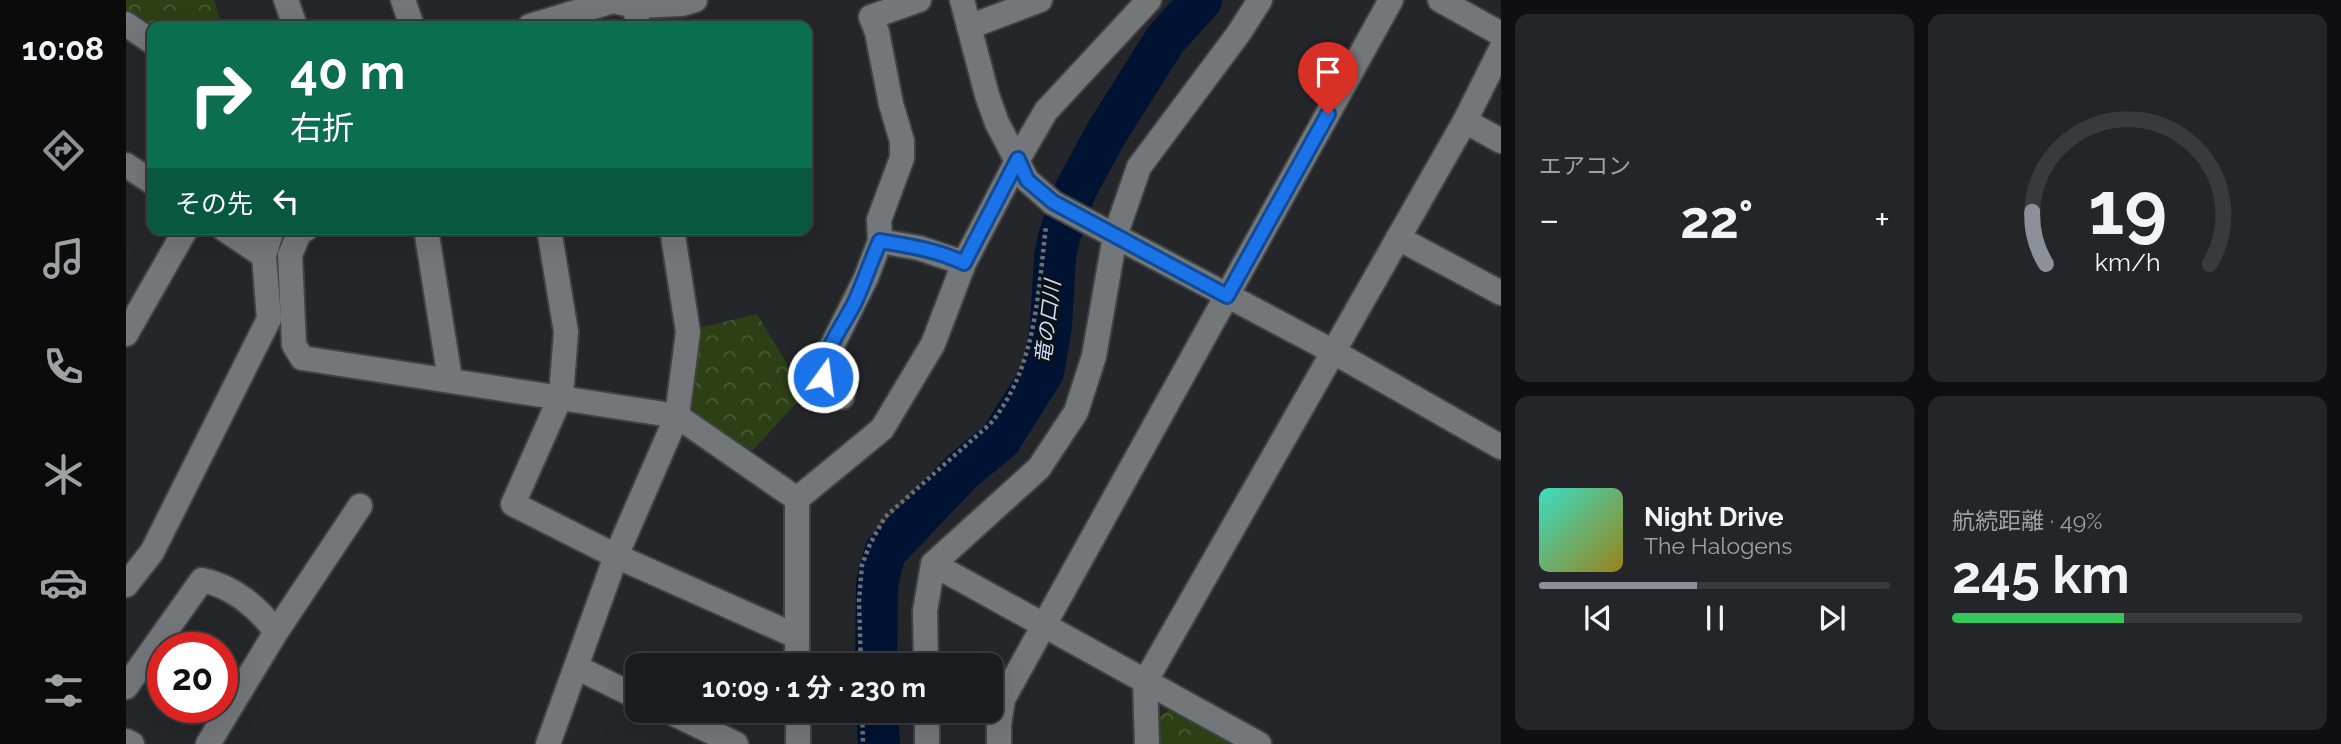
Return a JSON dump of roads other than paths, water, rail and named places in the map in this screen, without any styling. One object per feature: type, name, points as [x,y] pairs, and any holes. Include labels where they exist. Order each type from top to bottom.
[{"type":"street","points":[[286,0],[293,21]]},
{"type":"street","points":[[403,0],[410,21]]},
{"type":"street","points":[[547,21],[613,1],[637,16],[695,0]]},
{"type":"street","points":[[842,397],[831,393],[826,387],[823,364],[866,278],[880,241],[879,219],[902,158],[902,141],[891,104],[877,32],[871,17],[919,0]]},
{"type":"street","points":[[962,0],[997,123],[1027,180],[1052,201],[1332,352],[1501,447]]},
{"type":"street","points":[[969,27],[1040,0]]},
{"type":"street","points":[[797,499],[883,429],[933,344],[964,263],[1046,111],[1149,0]]},
{"type":"street","points":[[926,653],[925,611],[933,564],[1039,468],[1076,412],[1094,356],[1109,232],[1139,167],[1239,33],[1260,0]]},
{"type":"street","points":[[999,744],[1003,699],[1391,0]]},
{"type":"street","points":[[1440,0],[1501,34]]},
{"type":"street","points":[[126,24],[147,39]]},
{"type":"street","points":[[1147,744],[1145,682],[1465,121],[1501,49]]},
{"type":"street","points":[[1465,121],[1501,141]]},
{"type":"street","points":[[126,165],[147,179]]},
{"type":"street","points":[[126,334],[183,235]]},
{"type":"street","points":[[232,235],[264,256]]},
{"type":"street","points":[[131,567],[152,552],[269,319],[264,256],[270,235]]},
{"type":"street","points":[[299,235],[290,255],[294,345],[302,358],[677,416],[797,499]]},
{"type":"street","points":[[427,235],[450,379]]},
{"type":"street","points":[[550,235],[566,332],[561,396],[513,504],[616,556],[796,636]]},
{"type":"street","points":[[548,744],[616,556],[677,416],[688,332],[673,235]]},
{"type":"street","points":[[1398,239],[1501,293]]},
{"type":"street","points":[[880,241],[919,247],[964,263]]},
{"type":"street","points":[[797,499],[797,653]]},
{"type":"street","points":[[208,744],[275,632],[360,506]]},
{"type":"street","points":[[933,564],[1259,744]]},
{"type":"street","points":[[126,687],[202,580],[222,584],[263,615],[275,632]]},
{"type":"street","points":[[576,667],[625,691]]},
{"type":"street","points":[[693,723],[736,744]]},
{"type":"street","points":[[797,723],[798,744]]},
{"type":"street","points":[[927,723],[927,744]]},
{"type":"street","points":[[126,741],[132,744]]},
{"type":"waterway","name":"竜の口川","points":[[876,653],[877,583],[885,552],[963,470],[1000,440],[1043,372],[1051,326],[1055,257],[1076,189],[1107,132],[1165,40],[1201,0]]},
{"type":"waterway","name":"竜の口川","points":[[878,723],[879,744]]}]
